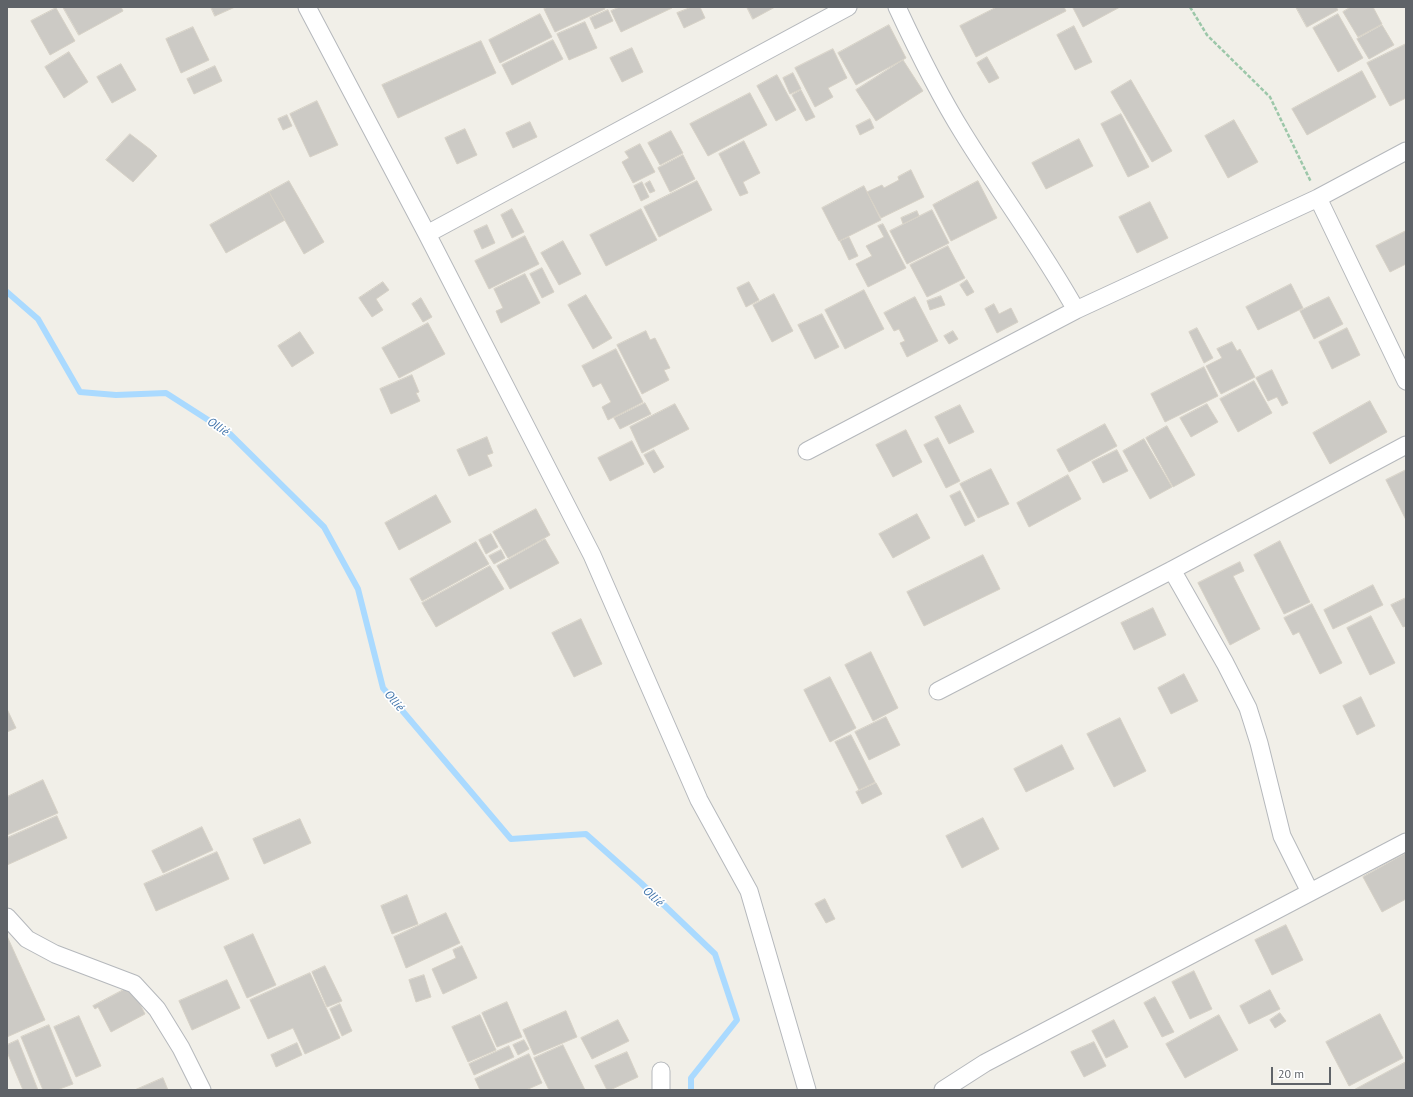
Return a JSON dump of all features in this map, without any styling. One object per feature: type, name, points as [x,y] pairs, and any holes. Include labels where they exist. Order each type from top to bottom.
[{"type":"street","points":[[307,7],[427,234],[592,555],[699,800],[749,891],[807,1090]]},
{"type":"street","points":[[427,234],[848,7]]},
{"type":"street","points":[[897,7],[920,56],[963,133],[1056,273],[1076,310]]},
{"type":"street","points":[[807,451],[1076,310],[1318,198],[1406,151]]},
{"type":"street","points":[[1318,198],[1406,381]]},
{"type":"street","points":[[938,691],[1172,570],[1406,445]]},
{"type":"street","points":[[1172,570],[1225,663],[1248,708],[1259,743],[1282,836],[1310,892]]},
{"type":"street","points":[[943,1090],[984,1062],[1406,842]]},
{"type":"street","points":[[7,917],[27,939],[55,954],[134,984],[156,1009],[182,1048],[202,1090]]},
{"type":"street","points":[[661,1071],[661,1090]]},
{"type":"path","points":[[1190,7],[1207,34],[1270,98],[1318,198]]},
{"type":"building","points":[[63,7],[121,7],[123,11],[79,35]]},
{"type":"building","points":[[211,7],[235,7],[215,16]]},
{"type":"building","points":[[548,7],[604,7],[605,9],[555,32],[544,9]]},
{"type":"building","points":[[620,7],[672,8],[621,32],[611,11]]},
{"type":"building","points":[[692,7],[700,7],[705,18],[684,28],[677,13]]},
{"type":"building","points":[[747,7],[775,7],[753,19]]},
{"type":"building","points":[[997,7],[1064,7],[1066,11],[976,57],[960,26]]},
{"type":"building","points":[[1120,7],[1083,27],[1073,8]]},
{"type":"building","points":[[1296,7],[1336,7],[1338,10],[1307,27]]},
{"type":"building","points":[[1351,7],[1373,7],[1382,24],[1358,37],[1343,12]]},
{"type":"building","points":[[56,8],[75,41],[50,55],[31,21]]},
{"type":"building","points":[[608,10],[613,21],[595,29],[590,18]]},
{"type":"building","points":[[540,14],[552,37],[500,63],[489,40]]},
{"type":"building","points":[[1338,14],[1363,58],[1338,72],[1313,28]]},
{"type":"building","points":[[585,22],[597,48],[569,60],[557,34]]},
{"type":"building","points":[[889,25],[906,58],[856,85],[838,53]]},
{"type":"building","points":[[1382,25],[1394,45],[1369,59],[1357,39]]},
{"type":"building","points":[[1074,26],[1092,62],[1075,70],[1057,35]]},
{"type":"building","points":[[193,27],[209,60],[181,73],[166,39]]},
{"type":"building","points":[[553,40],[563,59],[512,85],[502,65]]},
{"type":"building","points":[[481,41],[496,73],[398,118],[382,85]]},
{"type":"building","points":[[1406,44],[1406,98],[1390,106],[1367,63]]},
{"type":"building","points":[[632,48],[643,72],[622,82],[610,58]]},
{"type":"building","points":[[833,49],[847,78],[828,88],[833,97],[815,107],[795,68]]},
{"type":"building","points":[[69,52],[88,82],[64,98],[45,67]]},
{"type":"building","points":[[987,57],[999,78],[989,83],[977,63]]},
{"type":"building","points":[[903,60],[923,91],[876,121],[856,90]]},
{"type":"building","points":[[121,64],[136,90],[112,103],[97,77]]},
{"type":"building","points":[[215,66],[222,81],[194,94],[187,79]]},
{"type":"building","points":[[1362,71],[1376,97],[1307,135],[1292,109]]},
{"type":"building","points":[[793,73],[801,89],[790,94],[783,78]]},
{"type":"building","points":[[777,75],[796,110],[776,121],[757,86]]},
{"type":"building","points":[[1131,80],[1172,151],[1152,162],[1111,92]]},
{"type":"building","points":[[801,90],[815,117],[806,121],[792,95]]},
{"type":"building","points":[[750,93],[767,125],[708,156],[690,124]]},
{"type":"building","points":[[317,101],[338,145],[310,157],[290,114]]},
{"type":"building","points":[[1121,114],[1149,167],[1128,177],[1101,124]]},
{"type":"building","points":[[287,115],[292,126],[283,130],[278,119]]},
{"type":"building","points":[[870,119],[874,128],[860,135],[856,126]]},
{"type":"building","points":[[1234,120],[1258,162],[1228,178],[1205,136]]},
{"type":"building","points":[[530,122],[537,137],[513,148],[506,133]]},
{"type":"building","points":[[465,129],[477,155],[457,164],[445,138]]},
{"type":"building","points":[[671,131],[683,153],[660,165],[648,143]]},
{"type":"building","points":[[130,134],[157,156],[133,182],[106,160]]},
{"type":"building","points":[[1079,139],[1093,166],[1046,189],[1032,163]]},
{"type":"building","points":[[744,141],[760,173],[743,182],[748,193],[740,196],[719,154]]},
{"type":"building","points":[[640,144],[655,172],[633,183],[622,162],[629,158],[625,152]]},
{"type":"building","points":[[683,155],[695,179],[670,192],[658,168]]},
{"type":"building","points":[[911,170],[924,197],[881,218],[867,192],[882,185],[884,188],[899,180],[898,177]]},
{"type":"building","points":[[289,181],[324,242],[304,254],[269,192]]},
{"type":"building","points":[[650,181],[655,191],[650,193],[645,184]]},
{"type":"building","points":[[697,181],[712,210],[659,237],[644,207]]},
{"type":"building","points":[[978,181],[997,218],[951,241],[933,205]]},
{"type":"building","points":[[642,182],[649,197],[641,201],[634,186]]},
{"type":"building","points":[[864,186],[881,220],[839,241],[822,208]]},
{"type":"building","points":[[269,192],[285,220],[226,253],[210,225]]},
{"type":"building","points":[[1150,202],[1168,238],[1137,253],[1119,217]]},
{"type":"building","points":[[512,209],[524,232],[512,238],[501,215]]},
{"type":"building","points":[[641,209],[657,240],[606,266],[590,235]]},
{"type":"building","points":[[932,210],[949,243],[907,264],[890,231]]},
{"type":"building","points":[[917,211],[919,216],[903,224],[901,218]]},
{"type":"building","points":[[883,224],[906,268],[868,287],[856,264],[872,256],[866,246],[884,237],[878,226]]},
{"type":"building","points":[[487,225],[495,243],[482,249],[474,231]]},
{"type":"building","points":[[1406,231],[1406,264],[1390,272],[1376,246]]},
{"type":"building","points":[[525,236],[539,264],[489,289],[475,261]]},
{"type":"building","points":[[849,237],[858,256],[849,260],[840,241]]},
{"type":"building","points":[[563,241],[581,274],[559,285],[541,253]]},
{"type":"building","points":[[948,246],[965,278],[927,297],[910,265]]},
{"type":"building","points":[[542,268],[554,292],[542,298],[530,274]]},
{"type":"building","points":[[525,274],[540,303],[501,323],[496,311],[503,308],[494,289]]},
{"type":"building","points":[[967,280],[974,292],[967,296],[960,285]]},
{"type":"building","points":[[383,282],[389,290],[376,299],[383,310],[372,317],[359,298]]},
{"type":"building","points":[[749,282],[759,300],[746,307],[737,288]]},
{"type":"building","points":[[1291,284],[1303,308],[1258,330],[1246,307]]},
{"type":"building","points":[[864,290],[884,329],[845,349],[825,310]]},
{"type":"building","points":[[774,294],[793,331],[772,342],[753,305]]},
{"type":"building","points":[[586,295],[612,338],[593,349],[568,305]]},
{"type":"building","points":[[941,296],[945,305],[930,310],[927,301]]},
{"type":"building","points":[[915,297],[938,341],[907,357],[900,343],[905,341],[899,329],[894,331],[884,313]]},
{"type":"building","points":[[1329,297],[1343,324],[1314,339],[1300,311]]},
{"type":"building","points":[[421,298],[432,317],[423,322],[412,304]]},
{"type":"building","points":[[994,304],[999,314],[1011,308],[1018,322],[997,333],[985,309]]},
{"type":"building","points":[[822,314],[839,347],[815,359],[798,325]]},
{"type":"building","points":[[428,323],[445,354],[399,378],[382,348]]},
{"type":"building","points":[[1197,328],[1213,358],[1204,363],[1189,332]]},
{"type":"building","points":[[1347,328],[1360,355],[1332,369],[1319,342]]},
{"type":"building","points":[[646,331],[650,340],[655,338],[670,368],[664,370],[669,380],[642,394],[617,345]]},
{"type":"building","points":[[953,331],[958,339],[949,344],[944,336]]},
{"type":"building","points":[[300,332],[314,353],[292,367],[278,346]]},
{"type":"building","points":[[1232,342],[1237,351],[1240,349],[1255,377],[1221,394],[1206,366],[1222,358],[1217,349]]},
{"type":"building","points":[[616,349],[643,402],[608,420],[602,407],[611,402],[601,383],[593,387],[582,366]]},
{"type":"building","points":[[1204,367],[1218,396],[1165,422],[1151,394]]},
{"type":"building","points":[[1272,370],[1288,403],[1282,406],[1277,397],[1268,401],[1256,378]]},
{"type":"building","points":[[412,375],[419,392],[416,393],[420,401],[391,414],[380,389]]},
{"type":"building","points":[[1254,381],[1272,413],[1238,432],[1220,399]]},
{"type":"building","points":[[1370,401],[1387,432],[1330,464],[1313,433]]},
{"type":"building","points":[[645,403],[651,414],[620,429],[614,418]]},
{"type":"building","points":[[675,404],[689,429],[642,453],[630,427]]},
{"type":"building","points":[[1207,404],[1218,422],[1191,437],[1180,418]]},
{"type":"building","points":[[960,405],[974,432],[949,444],[935,417]]},
{"type":"building","points":[[1105,424],[1117,446],[1069,472],[1057,450]]},
{"type":"building","points":[[1167,426],[1195,475],[1173,487],[1146,438]]},
{"type":"building","points":[[906,430],[922,462],[893,477],[876,445]]},
{"type":"building","points":[[487,437],[493,453],[487,455],[492,466],[469,476],[457,450]]},
{"type":"building","points":[[938,438],[960,481],[946,488],[924,445]]},
{"type":"building","points":[[1144,439],[1172,487],[1150,499],[1123,451]]},
{"type":"building","points":[[632,441],[644,464],[610,481],[598,458]]},
{"type":"building","points":[[654,450],[664,467],[654,473],[644,455]]},
{"type":"building","points":[[1117,450],[1128,471],[1103,483],[1092,462]]},
{"type":"building","points":[[991,469],[1009,504],[978,518],[960,484]]},
{"type":"building","points":[[1406,470],[1406,520],[1386,480]]},
{"type":"building","points":[[1068,475],[1081,499],[1029,527],[1017,503]]},
{"type":"building","points":[[960,491],[975,521],[965,526],[950,496]]},
{"type":"building","points":[[436,495],[451,522],[399,550],[385,523]]},
{"type":"building","points":[[536,509],[550,535],[508,558],[493,532]]},
{"type":"building","points":[[917,514],[930,538],[893,558],[879,534]]},
{"type":"building","points":[[491,534],[498,547],[486,554],[479,540]]},
{"type":"building","points":[[545,539],[559,563],[510,589],[497,566]]},
{"type":"building","points":[[1280,541],[1310,602],[1284,614],[1254,555]]},
{"type":"building","points":[[476,542],[489,564],[422,601],[410,579]]},
{"type":"building","points":[[501,550],[505,558],[494,564],[489,556]]},
{"type":"building","points":[[983,555],[1000,589],[924,626],[907,592]]},
{"type":"building","points":[[1240,562],[1244,571],[1233,576],[1260,629],[1230,645],[1198,583]]},
{"type":"building","points":[[490,566],[504,589],[436,627],[422,603]]},
{"type":"building","points":[[1373,585],[1383,605],[1333,629],[1324,610]]},
{"type":"building","points":[[1406,598],[1406,626],[1403,627],[1391,605]]},
{"type":"building","points":[[1312,604],[1342,663],[1320,674],[1299,632],[1293,635],[1284,618]]},
{"type":"building","points":[[1153,608],[1166,635],[1134,650],[1121,623]]},
{"type":"building","points":[[1371,616],[1395,663],[1370,675],[1347,628]]},
{"type":"building","points":[[581,619],[602,664],[574,677],[552,633]]},
{"type":"building","points":[[871,652],[898,708],[873,721],[845,665]]},
{"type":"building","points":[[1184,674],[1198,701],[1171,714],[1158,688]]},
{"type":"building","points":[[830,677],[856,728],[830,742],[804,690]]},
{"type":"building","points":[[1361,697],[1375,726],[1357,735],[1343,706]]},
{"type":"building","points":[[7,709],[16,728],[7,732]]},
{"type":"building","points":[[886,717],[900,745],[869,760],[855,732]]},
{"type":"building","points":[[1120,718],[1146,771],[1114,787],[1087,734]]},
{"type":"building","points":[[851,735],[875,782],[859,790],[835,742]]},
{"type":"building","points":[[1062,745],[1074,769],[1026,792],[1014,769]]},
{"type":"building","points":[[43,780],[58,813],[7,835],[7,797]]},
{"type":"building","points":[[876,783],[882,794],[862,804],[856,792]]},
{"type":"building","points":[[57,816],[67,838],[7,865],[7,838]]},
{"type":"building","points":[[983,818],[999,849],[962,868],[946,836]]},
{"type":"building","points":[[300,819],[311,843],[264,864],[253,839]]},
{"type":"building","points":[[202,827],[213,850],[163,873],[152,851]]},
{"type":"building","points":[[217,852],[229,879],[156,911],[144,884]]},
{"type":"building","points":[[1406,853],[1406,899],[1382,912],[1363,877]]},
{"type":"building","points":[[407,895],[418,924],[392,934],[381,906]]},
{"type":"building","points":[[825,899],[835,919],[826,923],[815,904]]},
{"type":"building","points":[[446,913],[460,943],[406,968],[394,937]]},
{"type":"building","points":[[1286,925],[1303,960],[1272,975],[1255,940]]},
{"type":"building","points":[[253,934],[276,985],[247,998],[224,947]]},
{"type":"building","points":[[7,936],[45,1020],[7,1037]]},
{"type":"building","points":[[462,946],[477,978],[443,994],[432,969],[456,958],[453,950]]},
{"type":"building","points":[[325,966],[342,1001],[327,1007],[312,972]]},
{"type":"building","points":[[1194,971],[1212,1009],[1190,1019],[1172,982]]},
{"type":"building","points":[[310,973],[340,1038],[305,1054],[293,1028],[268,1039],[250,1000]]},
{"type":"building","points":[[424,975],[431,997],[416,1002],[409,980]]},
{"type":"building","points":[[227,980],[240,1008],[192,1030],[179,1001]]},
{"type":"building","points":[[131,986],[145,1014],[111,1032],[98,1007],[95,1009],[93,1006]]},
{"type":"building","points":[[1270,990],[1280,1009],[1249,1024],[1240,1006]]},
{"type":"building","points":[[1155,997],[1174,1032],[1162,1037],[1144,1003]]},
{"type":"building","points":[[507,1002],[522,1037],[497,1047],[482,1013]]},
{"type":"building","points":[[340,1004],[352,1031],[342,1036],[330,1009]]},
{"type":"building","points":[[566,1011],[577,1037],[534,1055],[523,1030]]},
{"type":"building","points":[[1280,1013],[1286,1021],[1275,1028],[1270,1020]]},
{"type":"building","points":[[1380,1014],[1403,1058],[1349,1086],[1326,1042]]},
{"type":"building","points":[[480,1015],[496,1050],[468,1062],[452,1027]]},
{"type":"building","points":[[1219,1015],[1238,1050],[1185,1078],[1166,1044]]},
{"type":"building","points":[[79,1016],[101,1066],[76,1077],[54,1027]]},
{"type":"building","points":[[618,1020],[629,1041],[592,1059],[581,1038]]},
{"type":"building","points":[[1114,1020],[1128,1047],[1106,1058],[1092,1031]]},
{"type":"building","points":[[49,1025],[73,1084],[57,1090],[43,1090],[21,1037]]},
{"type":"building","points":[[18,1040],[38,1090],[23,1090],[7,1052],[7,1045]]},
{"type":"building","points":[[524,1040],[529,1049],[518,1055],[513,1045]]},
{"type":"building","points":[[1094,1042],[1106,1066],[1084,1077],[1071,1052]]},
{"type":"building","points":[[297,1043],[302,1055],[276,1067],[271,1055]]},
{"type":"building","points":[[563,1045],[585,1090],[549,1090],[534,1058]]},
{"type":"building","points":[[509,1046],[514,1057],[474,1075],[469,1064]]},
{"type":"building","points":[[627,1052],[638,1077],[607,1090],[595,1066]]},
{"type":"building","points":[[529,1054],[542,1083],[526,1090],[480,1090],[475,1079]]},
{"type":"building","points":[[1406,1062],[1406,1090],[1354,1090]]},
{"type":"building","points":[[163,1078],[168,1090],[135,1090]]},
{"type":"waterway","name":"Ollié","points":[[7,292],[38,319],[80,392],[116,395],[166,393],[230,434],[324,527],[358,589],[383,688],[511,839],[586,834],[641,883],[715,954],[737,1020],[691,1078],[691,1090]]}]
